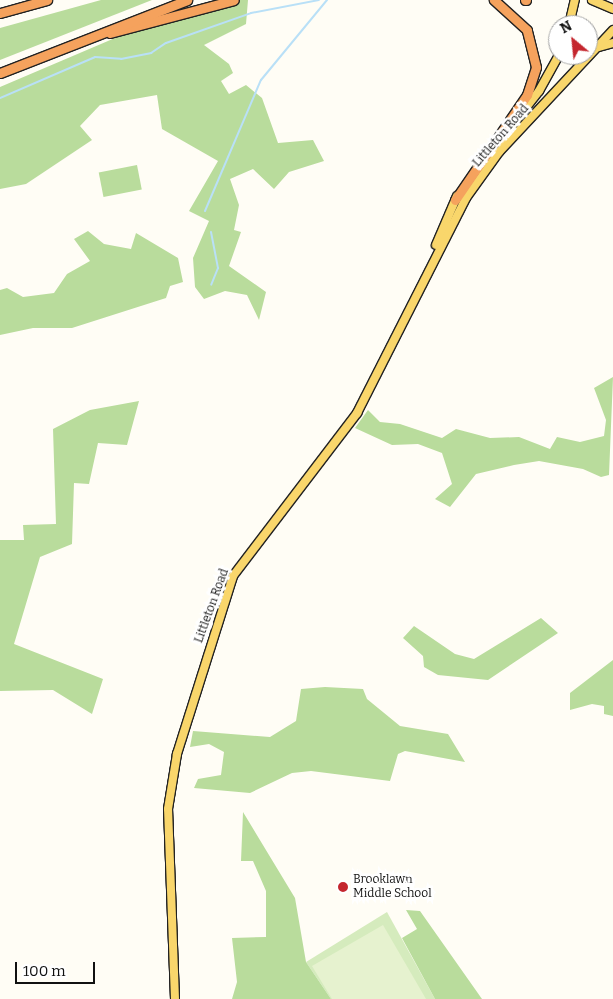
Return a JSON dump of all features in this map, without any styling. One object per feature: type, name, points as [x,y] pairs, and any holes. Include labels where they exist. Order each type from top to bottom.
[{"type":"highway","points":[[0,13],[47,0]]},
{"type":"highway","points":[[0,74],[71,43],[187,0]]},
{"type":"highway","points":[[71,43],[234,0]]},
{"type":"highway","points":[[455,200],[526,95],[536,67],[527,30],[494,0]]},
{"type":"main road","points":[[571,15],[574,0]]},
{"type":"main road","points":[[592,0],[613,9]]},
{"type":"main road","name":"Littleton Road","points":[[598,46],[613,30]]},
{"type":"main road","points":[[598,48],[613,43]]},
{"type":"main road","name":"Littleton Road","points":[[428,272],[455,200],[540,91],[554,65]]},
{"type":"main road","name":"Littleton Road","points":[[175,999],[168,810],[177,754],[228,589],[243,558],[358,413],[428,272],[483,173],[581,65]]},
{"type":"green space","points":[[101,0],[152,0],[0,60],[0,28]]},
{"type":"green space","points":[[232,0],[248,0],[246,24],[204,45],[229,64],[233,73],[221,81],[229,94],[246,85],[262,98],[278,143],[313,140],[324,161],[289,172],[274,189],[253,169],[230,179],[239,205],[234,230],[241,232],[229,266],[266,292],[259,320],[247,295],[225,291],[204,299],[195,287],[193,258],[209,221],[189,211],[218,161],[162,129],[157,95],[100,105],[80,126],[92,140],[26,184],[0,189],[0,87],[115,38]]},
{"type":"green space","points":[[137,165],[142,190],[103,197],[99,172]]},
{"type":"green space","points":[[88,231],[104,244],[131,249],[136,233],[178,258],[183,282],[170,286],[166,298],[72,328],[33,328],[0,335],[0,290],[7,288],[23,297],[54,293],[67,274],[90,261],[74,239]]},
{"type":"green space","points":[[613,377],[609,475],[601,477],[583,469],[539,461],[514,465],[476,474],[450,507],[435,499],[452,484],[442,453],[418,444],[392,445],[355,428],[368,410],[380,422],[400,424],[442,438],[456,429],[490,438],[519,437],[550,449],[557,437],[580,442],[604,436],[606,420],[594,388]]},
{"type":"green space","points":[[139,401],[127,445],[98,443],[89,484],[74,483],[72,544],[40,557],[14,644],[103,679],[92,714],[53,690],[0,691],[0,540],[24,540],[23,525],[56,524],[53,429],[90,410]]},
{"type":"green space","points":[[541,618],[558,633],[488,680],[438,675],[424,667],[423,656],[403,638],[414,626],[455,654],[474,659]]},
{"type":"green space","points":[[613,660],[613,716],[604,714],[604,706],[592,704],[570,710],[570,693]]},
{"type":"green space","points":[[325,687],[363,689],[367,699],[400,726],[448,734],[465,762],[405,751],[398,754],[390,781],[311,771],[292,773],[250,793],[194,788],[198,779],[221,775],[224,752],[209,744],[190,747],[193,731],[270,737],[296,721],[301,689]]},
{"type":"green space","points":[[243,812],[295,898],[306,962],[331,999],[232,999],[237,982],[232,938],[266,937],[266,891],[253,861],[241,861]]},
{"type":"green space","points":[[406,910],[420,911],[482,999],[435,999],[402,938],[417,929]]},
{"type":"green space","points":[[387,912],[435,999],[331,999],[306,962]]},
{"type":"green space","points":[[383,925],[426,999],[332,999],[312,966]]},
{"type":"waterway","points":[[0,98],[95,57],[121,59],[151,53],[166,43],[251,13],[319,0]]},
{"type":"waterway","points":[[205,211],[261,80],[327,0]]},
{"type":"waterway","points":[[211,232],[218,268],[211,285]]},
{"type":"place","name":"Brooklawn Middle School","points":[[343,887]]}]
